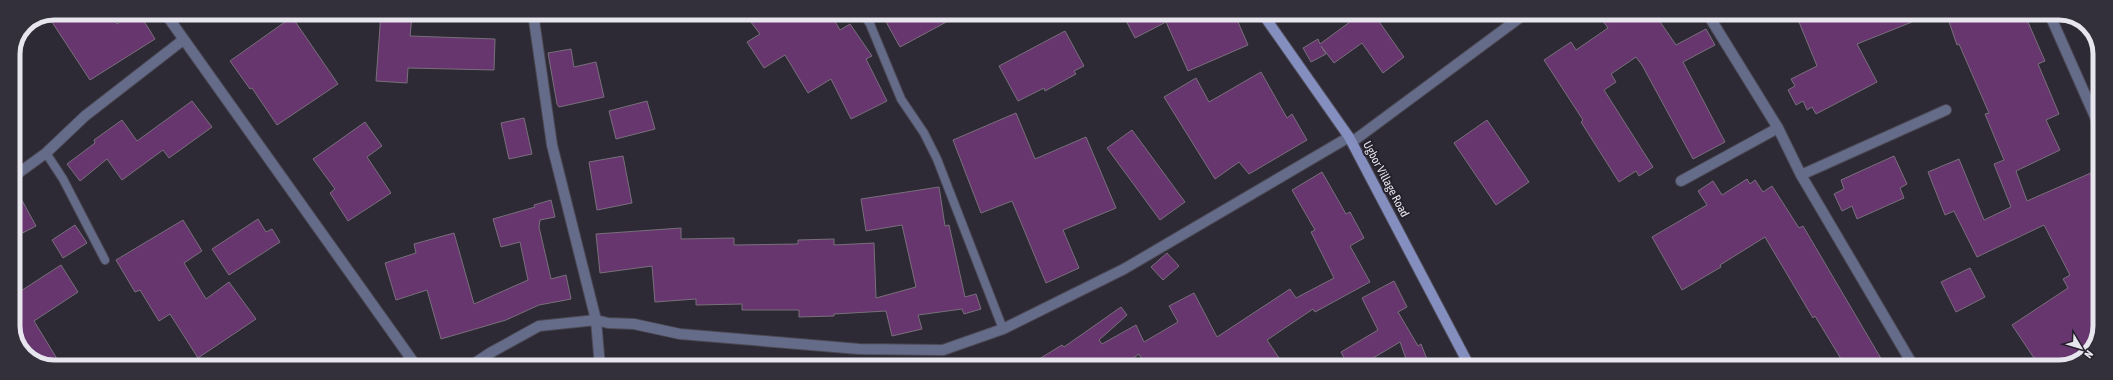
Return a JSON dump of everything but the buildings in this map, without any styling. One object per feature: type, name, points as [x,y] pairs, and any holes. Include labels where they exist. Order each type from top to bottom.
[{"type":"street","points":[[170,20],[412,360]]},
{"type":"street","points":[[534,20],[552,146],[596,320],[599,360]]},
{"type":"street","name":"Ugbor Village Road","points":[[1267,20],[1350,140],[1466,360]]},
{"type":"street","points":[[480,360],[539,326],[596,320],[608,324],[634,324],[680,334],[858,349],[943,350],[1003,329],[1124,269],[1350,140],[1516,20]]},
{"type":"street","points":[[1711,20],[1778,128],[1801,175],[1910,360]]},
{"type":"street","points":[[2052,20],[2093,112]]},
{"type":"street","points":[[20,172],[46,153],[85,116],[183,40]]},
{"type":"street","points":[[1801,175],[1946,110]]},
{"type":"street","points":[[1680,181],[1778,128]]},
{"type":"lane","points":[[867,20],[901,99],[924,133],[937,159],[1003,329]]},
{"type":"lane","points":[[46,153],[63,179],[106,260]]}]
